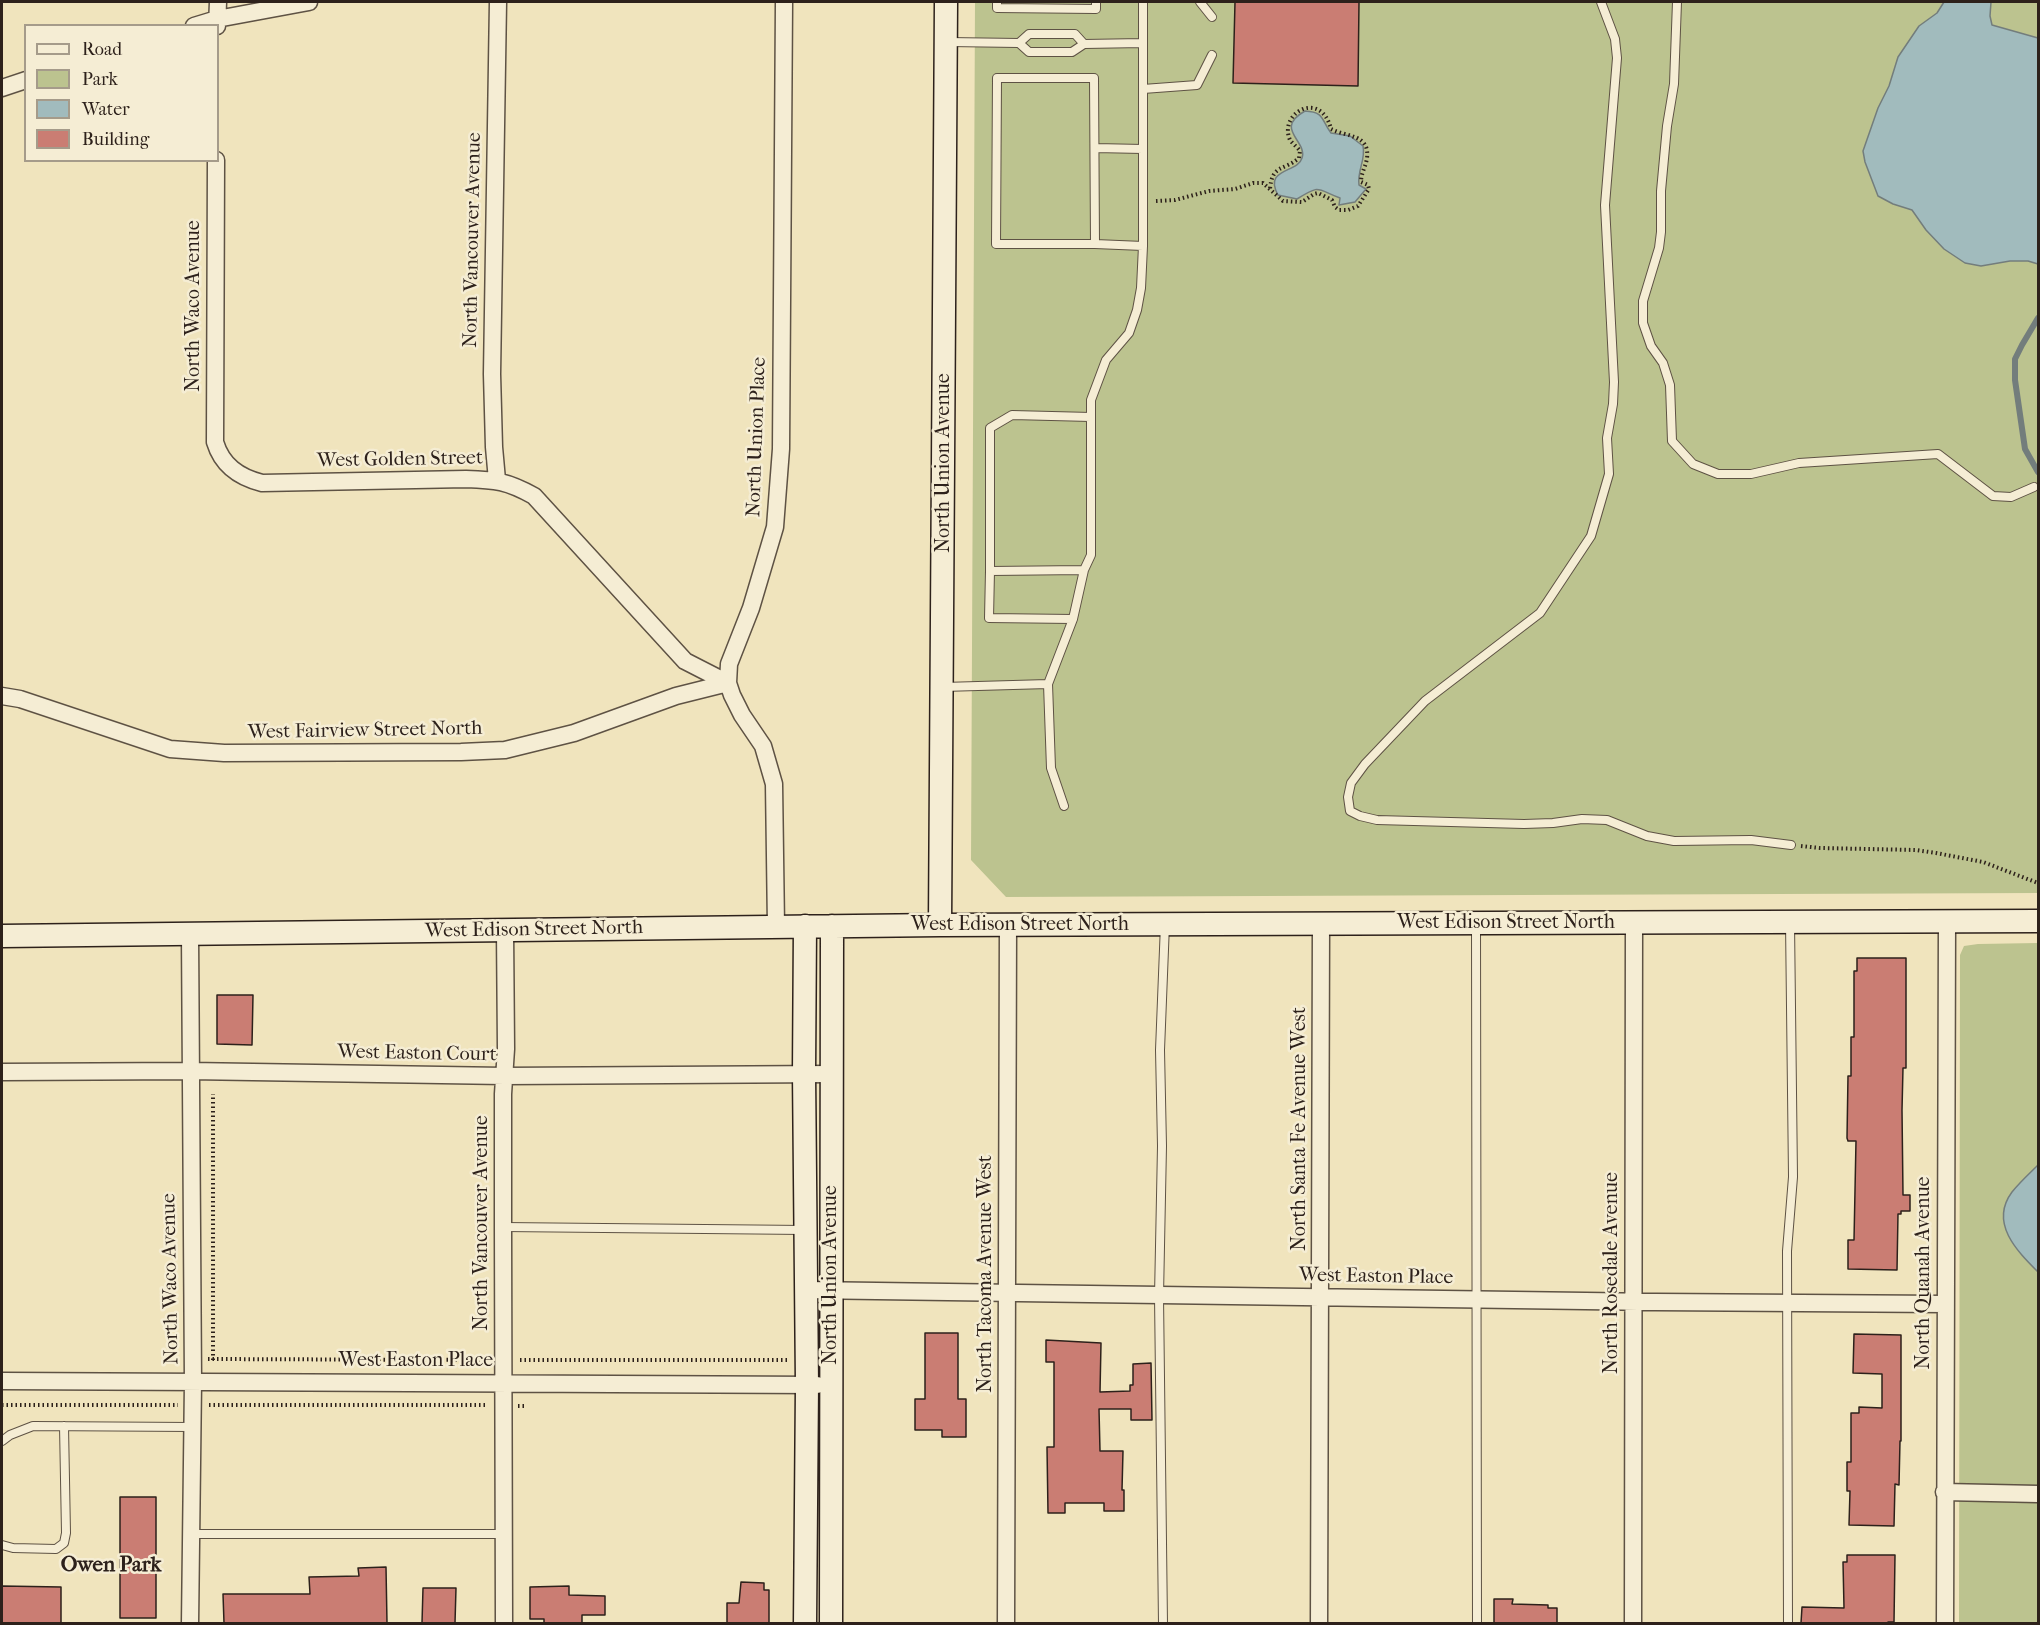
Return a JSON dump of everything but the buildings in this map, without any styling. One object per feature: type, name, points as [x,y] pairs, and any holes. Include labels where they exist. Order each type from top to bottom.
[{"type":"street","points":[[218,2],[218,22],[309,2]]},
{"type":"street","name":"North Vancouver Avenue","points":[[497,480],[492,374],[498,2]]},
{"type":"street","name":"North Union Place","points":[[728,683],[729,664],[752,608],[766,562],[775,527],[779,491],[782,437],[784,2]]},
{"type":"street","name":"North Union Avenue","points":[[940,925],[946,2]]},
{"type":"street","points":[[2,88],[24,81]]},
{"type":"street","name":"North Waco Avenue","points":[[216,162],[214,429],[218,452]]},
{"type":"street","name":"West Golden Street","points":[[218,452],[237,474],[262,483],[497,480],[519,487],[534,496],[685,661],[728,683]]},
{"type":"street","points":[[728,683],[742,715],[763,746],[774,784],[776,927]]},
{"type":"street","name":"West Fairview Street North","points":[[2,696],[20,699],[147,742],[188,751],[224,753],[461,752],[505,750],[542,742],[574,733],[676,696],[728,683]]},
{"type":"street","name":"West Edison Street North","points":[[2,936],[1008,924],[2038,921]]},
{"type":"street","name":"North Rosedale Avenue","points":[[1633,1623],[1634,922]]},
{"type":"street","name":"North Quanah Avenue","points":[[1945,1623],[1947,922]]},
{"type":"street","name":"North Santa Fe Avenue West","points":[[1319,1623],[1321,923]]},
{"type":"street","name":"North Tacoma Avenue West","points":[[1006,1623],[1008,924]]},
{"type":"street","name":"North Union Avenue","points":[[805,926],[807,1385],[805,1623]]},
{"type":"street","name":"North Union Avenue","points":[[831,1623],[832,926]]},
{"type":"street","name":"North Vancouver Avenue","points":[[504,1623],[502,1227],[505,930]]},
{"type":"street","name":"North Waco Avenue","points":[[190,934],[193,1382],[190,1623]]},
{"type":"street","name":"West Easton Court","points":[[2,1072],[190,1071],[504,1076],[833,1074]]},
{"type":"street","name":"West Easton Place","points":[[806,1290],[1633,1302],[1945,1304]]},
{"type":"street","name":"West Easton Place","points":[[2,1381],[830,1385]]},
{"type":"street","points":[[1944,1492],[2038,1494]]},
{"type":"lane","points":[[997,2],[997,8],[1096,9],[1096,2]]},
{"type":"lane","points":[[1064,806],[1051,768],[1048,684],[1073,619],[1084,570],[1091,555],[1091,400],[1106,360],[1128,333],[1137,310],[1141,288],[1143,2]]},
{"type":"lane","points":[[1200,2],[1212,17]]},
{"type":"lane","points":[[1601,2],[1615,39],[1617,58],[1605,205],[1614,382],[1606,452],[1609,474],[1591,536],[1540,613],[1425,701],[1365,764],[1351,783],[1348,797],[1350,810],[1360,816],[1377,820],[1524,824],[1582,819],[1607,820],[1647,836],[1674,841],[1751,840],[1791,844]]},
{"type":"lane","points":[[1677,2],[1674,84],[1667,126],[1662,191],[1662,232],[1643,301],[1643,323],[1651,346],[1663,363],[1670,385],[1672,441],[1693,464],[1718,474],[1751,474],[1799,463],[1938,454],[1993,496],[2011,497],[2034,487]]},
{"type":"lane","points":[[1019,43],[1029,34],[1075,34],[1084,44]]},
{"type":"lane","points":[[946,42],[1019,43],[1029,52],[1072,52],[1084,44],[1143,43]]},
{"type":"lane","points":[[1143,89],[1197,85],[1212,55]]},
{"type":"lane","points":[[1095,244],[1094,78],[997,78],[996,244],[1143,246]]},
{"type":"lane","points":[[1095,148],[1143,149]]},
{"type":"lane","points":[[1073,619],[989,618],[990,428],[1011,415],[1091,417]]},
{"type":"lane","points":[[990,571],[1084,570]]},
{"type":"lane","points":[[942,687],[1048,684]]},
{"type":"lane","points":[[1788,1623],[1787,1251],[1793,1177],[1790,922]]},
{"type":"lane","points":[[1476,923],[1477,1623]]},
{"type":"lane","points":[[1163,1623],[1159,1296],[1162,1146],[1160,1050],[1165,924]]},
{"type":"lane","points":[[502,1227],[806,1230]]},
{"type":"lane","points":[[2,1441],[10,1435],[33,1426],[192,1427]]},
{"type":"lane","points":[[2,1545],[13,1548],[56,1549],[64,1543],[66,1533],[64,1426]]},
{"type":"lane","points":[[192,1534],[504,1534]]},
{"type":"path","points":[[1143,201],[1175,200],[1209,191],[1235,189],[1253,183],[1263,183],[1278,199],[1302,202],[1318,193],[1332,200],[1339,210],[1348,210],[1358,206],[1369,189],[1368,185],[1361,182],[1367,160],[1364,142],[1350,134],[1330,129],[1328,117],[1324,112],[1303,108],[1293,114],[1290,123],[1291,140],[1300,151],[1299,158],[1274,173],[1270,189]]},
{"type":"path","points":[[1791,844],[1821,848],[1916,850],[1983,862],[2038,883]]},
{"type":"path","points":[[213,1094],[213,1406]]},
{"type":"path","points":[[2,1405],[504,1404],[527,1406]]},
{"type":"green space","points":[[975,2],[2038,2],[2038,893],[1006,897],[971,860]]},
{"type":"green space","points":[[2038,943],[2038,1623],[1959,1624],[1960,955],[1964,946]]},
{"type":"water","points":[[1944,2],[1991,2],[1992,25],[2038,38],[2038,264],[2028,261],[2010,261],[1981,266],[1965,263],[1944,249],[1926,230],[1912,210],[1878,196],[1865,162],[1863,151],[1898,57],[1919,26],[1937,13]]},
{"type":"water","points":[[1305,111],[1319,115],[1331,133],[1350,136],[1363,146],[1359,185],[1366,189],[1355,202],[1339,205],[1340,198],[1322,190],[1310,191],[1297,199],[1278,195],[1275,180],[1278,175],[1299,163],[1302,158],[1303,152],[1294,135],[1292,124],[1296,117]]},
{"type":"water","points":[[2038,1165],[2038,1272],[2014,1246],[2003,1215],[2012,1192]]},
{"type":"waterway","points":[[2038,318],[2015,359],[2015,380],[2025,449],[2038,472]]},
{"type":"district","name":"Owen Park","points":[[111,1566]]}]
